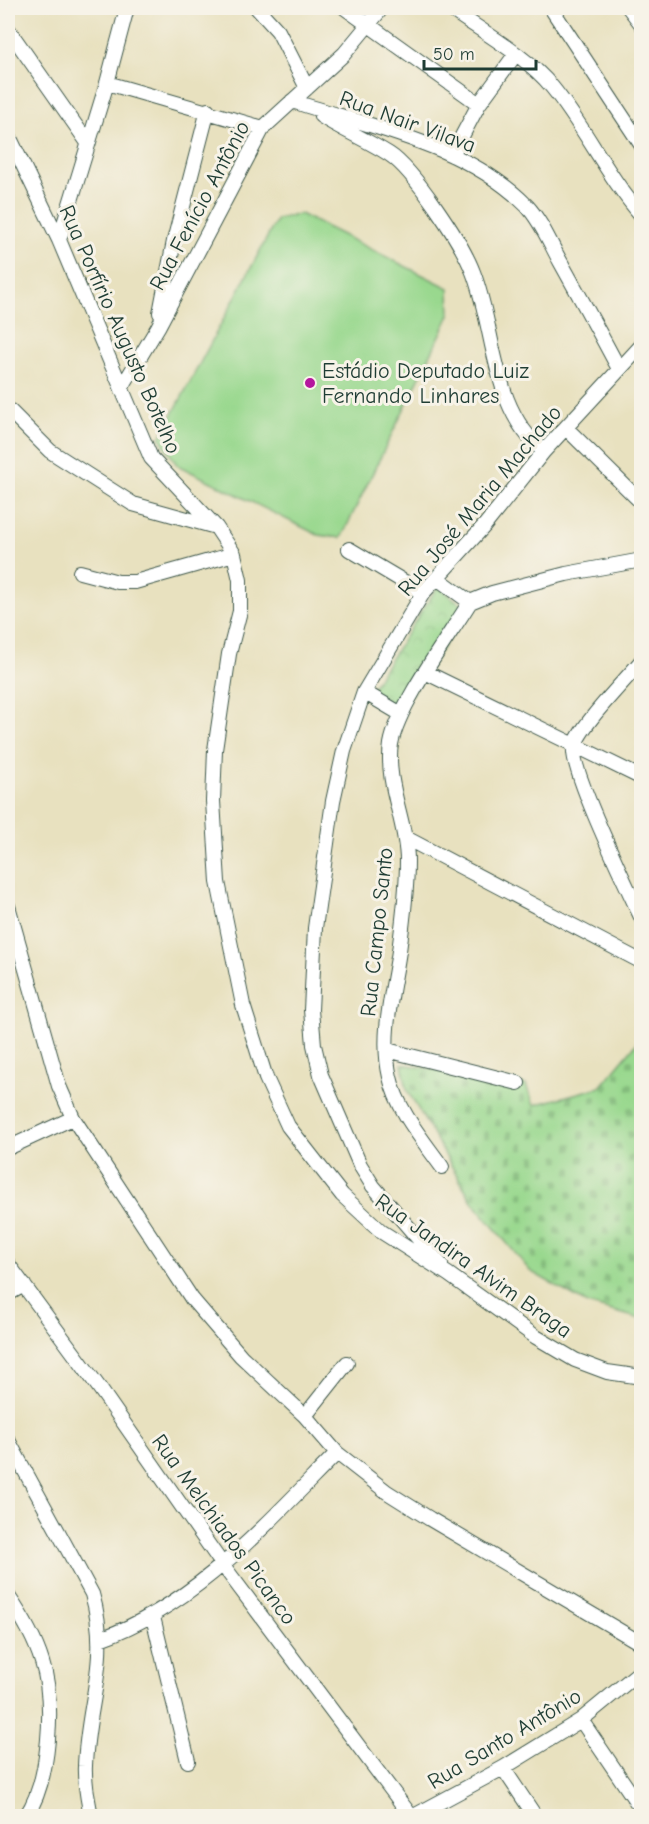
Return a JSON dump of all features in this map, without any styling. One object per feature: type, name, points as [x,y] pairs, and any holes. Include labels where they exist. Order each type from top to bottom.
[{"type":"street","points":[[257,8],[278,31],[306,88]]},
{"type":"street","points":[[345,8],[478,104]]},
{"type":"street","name":"Rua Fenício Antônio","points":[[122,387],[158,327],[263,128],[298,103],[306,88],[344,54],[382,8]]},
{"type":"street","points":[[449,8],[514,55],[550,85],[604,168],[642,216]]},
{"type":"street","points":[[551,8],[642,146]]},
{"type":"street","points":[[629,8],[642,25]]},
{"type":"street","points":[[58,240],[107,83],[124,11]]},
{"type":"street","points":[[8,29],[88,143]]},
{"type":"street","points":[[452,155],[478,104],[514,55]]},
{"type":"street","points":[[107,83],[208,110],[263,128]]},
{"type":"street","points":[[298,103],[347,133],[389,154],[401,163],[429,200],[472,270],[511,409],[530,441],[544,451]]},
{"type":"street","name":"Rua Nair Vilava","points":[[298,103],[452,155],[484,172],[528,207],[619,369]]},
{"type":"street","points":[[158,327],[174,241],[208,110]]},
{"type":"street","name":"Rua Porfírio Augusto Botelho","points":[[8,134],[58,240],[151,458],[216,527]]},
{"type":"street","name":"Rua José Maria Machado","points":[[448,1274],[373,1186],[360,1165],[321,1075],[314,1045],[311,1010],[315,928],[333,801],[353,717],[364,692],[423,593],[485,525],[544,451],[642,345]]},
{"type":"street","points":[[8,409],[50,451],[133,504],[216,527]]},
{"type":"street","points":[[566,428],[642,503]]},
{"type":"street","name":"Rua Jandira Alvim Braga","points":[[216,527],[234,554],[240,580],[240,611],[219,712],[213,801],[218,882],[243,1005],[266,1078],[288,1126],[312,1160],[342,1195],[382,1232],[448,1274],[536,1337],[575,1360],[607,1372],[642,1377]]},
{"type":"street","points":[[349,549],[423,593]]},
{"type":"street","points":[[80,572],[118,582],[135,582],[234,554]]},
{"type":"street","points":[[437,578],[470,602],[492,593],[566,574],[642,560]]},
{"type":"street","name":"Rua Campo Santo","points":[[442,1167],[401,1104],[390,1077],[387,1050],[389,1006],[399,951],[407,882],[406,838],[398,813],[391,745],[401,714],[470,602]]},
{"type":"street","points":[[642,660],[593,718],[574,748],[575,761],[585,792],[642,919]]},
{"type":"street","points":[[427,673],[574,748],[642,778]]},
{"type":"street","points":[[364,692],[401,714]]},
{"type":"street","points":[[406,838],[642,962]]},
{"type":"street","points":[[8,906],[58,1086],[73,1118],[192,1299],[241,1356],[305,1416],[337,1453],[387,1492],[642,1644]]},
{"type":"street","points":[[387,1050],[518,1083]]},
{"type":"street","points":[[8,1148],[73,1118]]},
{"type":"street","name":"Rua Melchiados Picanco","points":[[8,1264],[222,1564],[412,1816]]},
{"type":"street","points":[[8,1294],[24,1285]]},
{"type":"street","points":[[305,1416],[347,1363]]},
{"type":"street","points":[[8,1440],[92,1594],[99,1619],[97,1693],[85,1766],[91,1816]]},
{"type":"street","points":[[100,1639],[153,1617],[222,1564],[337,1453]]},
{"type":"street","points":[[8,1596],[30,1633],[42,1662],[47,1690],[44,1763],[31,1815]]},
{"type":"street","points":[[153,1617],[188,1761]]},
{"type":"street","name":"Rua Santo Antônio","points":[[412,1816],[503,1768],[581,1720],[642,1670]]},
{"type":"street","points":[[581,1720],[642,1810]]},
{"type":"street","points":[[503,1768],[535,1816]]},
{"type":"green space","points":[[300,214],[449,288],[450,315],[341,538],[318,535],[177,465],[160,438],[277,219]]},
{"type":"green space","points":[[438,586],[468,610],[401,709],[369,692]]},
{"type":"green space","points":[[641,1038],[641,1319],[587,1304],[530,1271],[472,1201],[407,1090],[402,1064],[526,1085],[534,1105],[600,1087]]},
{"type":"place","name":"Estádio Deputado Luiz Fernando Linhares","points":[[310,383]]}]
